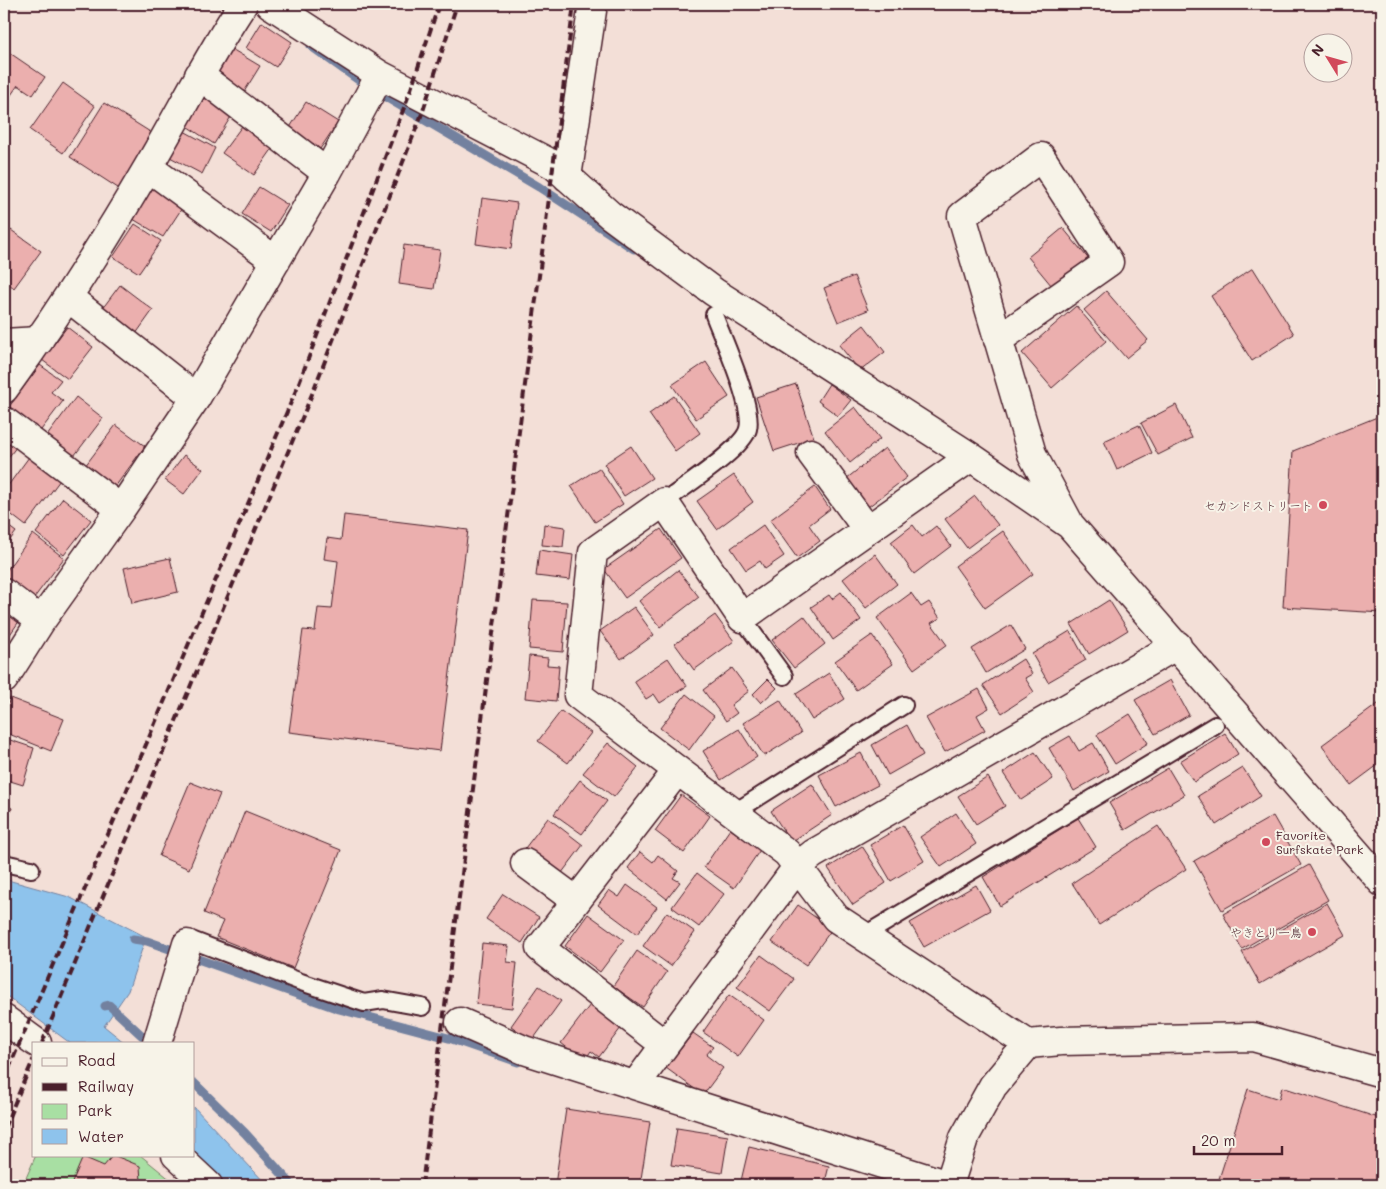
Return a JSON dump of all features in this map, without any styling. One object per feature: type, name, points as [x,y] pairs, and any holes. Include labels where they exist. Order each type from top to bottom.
[{"type":"street","points":[[4,389],[69,298],[148,166],[214,47],[243,4]]},
{"type":"street","points":[[270,4],[374,85],[554,165],[610,215],[714,292],[963,462],[1070,525]]},
{"type":"street","points":[[567,177],[593,4]]},
{"type":"street","points":[[199,75],[327,173]]},
{"type":"street","points":[[4,679],[41,621],[121,509],[196,398],[327,173],[374,85]]},
{"type":"street","points":[[998,340],[1109,262],[1041,157],[962,216],[998,340],[1032,454],[1070,525],[1169,649],[1382,882]]},
{"type":"street","points":[[148,166],[276,261]]},
{"type":"street","points":[[69,298],[196,398]]},
{"type":"street","points":[[4,343],[39,341]]},
{"type":"street","points":[[4,421],[121,509]]},
{"type":"street","points":[[811,453],[867,530]]},
{"type":"street","points":[[963,462],[742,618],[664,502],[593,552],[578,695],[676,771],[787,853],[836,918],[1028,1044],[1061,1041],[1253,1038],[1382,1072]]},
{"type":"street","points":[[4,593],[41,621]]},
{"type":"street","points":[[636,1084],[798,866],[813,854],[1169,649]]},
{"type":"street","points":[[665,1045],[540,948],[676,771]]},
{"type":"street","points":[[525,863],[575,900]]},
{"type":"street","points":[[157,1041],[184,952]]},
{"type":"street","points":[[4,1019],[36,1042]]},
{"type":"street","points":[[460,1022],[524,1050],[636,1084],[948,1185],[964,1138],[992,1086],[1028,1044]]},
{"type":"street","points":[[177,1156],[208,1185]]},
{"type":"lane","points":[[664,502],[739,446],[748,430],[748,409],[714,315]]},
{"type":"lane","points":[[742,618],[784,676]]},
{"type":"lane","points":[[734,812],[904,705]]},
{"type":"lane","points":[[863,936],[1214,725]]},
{"type":"lane","points":[[4,863],[31,869]]},
{"type":"lane","points":[[184,952],[188,939],[364,1004],[383,1000],[422,1007]]},
{"type":"green space","points":[[36,1156],[141,1156],[177,1185],[23,1185]]},
{"type":"water","points":[[4,879],[69,897],[146,937],[128,991],[104,1026],[124,1042],[69,1042],[4,994]]},
{"type":"water","points":[[195,1108],[267,1185],[221,1185],[195,1154]]},
{"type":"building","points":[[262,22],[292,42],[276,67],[246,48]]},
{"type":"building","points":[[230,48],[260,66],[244,92],[214,75]]},
{"type":"building","points":[[4,49],[45,77],[33,95],[18,85],[4,105]]},
{"type":"building","points":[[63,83],[95,106],[63,153],[30,130]]},
{"type":"building","points":[[200,95],[232,115],[214,144],[182,123]]},
{"type":"building","points":[[306,102],[338,122],[320,149],[289,129]]},
{"type":"building","points":[[104,103],[155,135],[121,190],[70,157]]},
{"type":"building","points":[[242,126],[273,148],[254,175],[222,153]]},
{"type":"building","points":[[182,130],[215,148],[202,174],[168,156]]},
{"type":"building","points":[[154,186],[184,205],[163,237],[133,219]]},
{"type":"building","points":[[259,187],[288,205],[271,232],[242,214]]},
{"type":"building","points":[[482,198],[517,203],[511,249],[476,244]]},
{"type":"building","points":[[135,224],[161,241],[139,273],[113,257]]},
{"type":"building","points":[[1063,228],[1091,262],[1056,291],[1028,257]]},
{"type":"building","points":[[11,230],[41,251],[14,288],[4,280],[4,240]]},
{"type":"building","points":[[404,245],[440,250],[434,289],[399,284]]},
{"type":"building","points":[[1253,268],[1294,334],[1252,361],[1211,296]]},
{"type":"building","points":[[854,276],[868,310],[838,322],[824,288]]},
{"type":"building","points":[[120,285],[153,310],[133,338],[99,313]]},
{"type":"building","points":[[1106,291],[1148,340],[1126,358],[1084,310]]},
{"type":"building","points":[[1076,306],[1106,341],[1052,388],[1022,353]]},
{"type":"building","points":[[864,325],[885,352],[860,371],[839,345]]},
{"type":"building","points":[[67,327],[93,347],[68,379],[42,360]]},
{"type":"building","points":[[706,362],[729,397],[696,419],[672,385]]},
{"type":"building","points":[[40,365],[61,380],[51,392],[63,401],[38,434],[6,411]]},
{"type":"building","points":[[796,384],[814,438],[774,451],[756,397]]},
{"type":"building","points":[[829,384],[851,400],[838,416],[818,401]]},
{"type":"building","points":[[674,396],[700,433],[675,451],[649,414]]},
{"type":"building","points":[[76,397],[103,418],[71,460],[44,440]]},
{"type":"building","points":[[1176,405],[1192,438],[1158,455],[1141,423]]},
{"type":"building","points":[[855,407],[880,439],[850,463],[825,431]]},
{"type":"building","points":[[1382,415],[1382,613],[1283,607],[1293,451]]},
{"type":"building","points":[[116,425],[145,446],[112,491],[82,470]]},
{"type":"building","points":[[1139,425],[1152,453],[1117,470],[1104,441]]},
{"type":"building","points":[[4,436],[17,446],[4,463]]},
{"type":"building","points":[[631,446],[652,478],[624,496],[604,464]]},
{"type":"building","points":[[885,448],[907,477],[868,507],[846,479]]},
{"type":"building","points":[[184,455],[203,469],[184,494],[165,480]]},
{"type":"building","points":[[29,457],[60,480],[26,526],[4,509],[4,491]]},
{"type":"building","points":[[599,468],[623,504],[595,522],[571,486]]},
{"type":"building","points":[[734,475],[753,502],[717,529],[697,501]]},
{"type":"building","points":[[815,487],[830,509],[809,525],[820,541],[797,558],[770,520]]},
{"type":"building","points":[[975,496],[998,525],[967,548],[945,519]]},
{"type":"building","points":[[63,498],[91,520],[64,555],[36,533]]},
{"type":"building","points":[[344,515],[468,530],[440,751],[289,732],[303,630],[315,631],[318,608],[332,609],[338,561],[324,559],[327,538],[341,540]]},
{"type":"building","points":[[4,523],[16,532],[4,548]]},
{"type":"building","points":[[544,524],[565,527],[563,547],[542,545]]},
{"type":"building","points":[[763,525],[784,556],[765,569],[760,561],[746,570],[731,548]]},
{"type":"building","points":[[913,525],[922,537],[936,526],[951,546],[914,574],[891,542]]},
{"type":"building","points":[[661,529],[681,558],[625,598],[604,569]]},
{"type":"building","points":[[1003,531],[1033,574],[985,608],[955,566]]},
{"type":"building","points":[[33,534],[64,558],[31,602],[4,581],[4,574]]},
{"type":"building","points":[[539,550],[573,555],[570,580],[536,576]]},
{"type":"building","points":[[875,554],[897,584],[866,608],[843,579]]},
{"type":"building","points":[[170,558],[178,592],[132,603],[124,568]]},
{"type":"building","points":[[678,570],[699,597],[660,627],[639,601]]},
{"type":"building","points":[[841,592],[861,620],[833,640],[811,607],[829,595],[832,599]]},
{"type":"building","points":[[911,593],[921,607],[929,602],[940,618],[931,623],[947,645],[914,669],[877,618]]},
{"type":"building","points":[[533,600],[567,602],[563,652],[529,649]]},
{"type":"building","points":[[1109,600],[1128,630],[1089,654],[1071,624]]},
{"type":"building","points":[[634,607],[654,635],[621,659],[600,631]]},
{"type":"building","points":[[4,609],[20,620],[4,643]]},
{"type":"building","points":[[715,615],[734,641],[694,670],[675,644]]},
{"type":"building","points":[[804,616],[825,644],[794,668],[772,640]]},
{"type":"building","points":[[1011,625],[1025,649],[986,673],[972,649]]},
{"type":"building","points":[[1070,631],[1086,660],[1048,682],[1032,654]]},
{"type":"building","points":[[872,635],[893,664],[856,690],[835,661]]},
{"type":"building","points":[[529,656],[548,658],[547,665],[559,666],[556,701],[525,698]]},
{"type":"building","points":[[668,658],[687,686],[660,703],[654,694],[646,699],[634,681]]},
{"type":"building","points":[[1023,659],[1032,674],[1025,678],[1034,692],[1002,713],[983,685]]},
{"type":"building","points":[[732,668],[749,691],[731,705],[737,713],[726,721],[703,690]]},
{"type":"building","points":[[829,673],[845,699],[812,720],[796,694]]},
{"type":"building","points":[[768,679],[777,688],[761,703],[753,694]]},
{"type":"building","points":[[1170,680],[1189,715],[1155,734],[1135,700]]},
{"type":"building","points":[[979,689],[989,708],[977,715],[985,730],[945,752],[926,718]]},
{"type":"building","points":[[686,694],[714,716],[689,750],[660,728]]},
{"type":"building","points":[[10,698],[64,719],[51,751],[4,732],[4,715]]},
{"type":"building","points":[[780,700],[801,733],[764,756],[743,723]]},
{"type":"building","points":[[1382,701],[1382,762],[1351,785],[1322,745]]},
{"type":"building","points":[[561,711],[591,733],[568,763],[538,741]]},
{"type":"building","points":[[1130,714],[1148,743],[1115,764],[1097,735]]},
{"type":"building","points":[[907,725],[923,755],[888,775],[872,745]]},
{"type":"building","points":[[739,729],[757,757],[721,780],[703,751]]},
{"type":"building","points":[[1225,733],[1238,754],[1194,782],[1180,761]]},
{"type":"building","points":[[1070,736],[1079,751],[1093,743],[1109,771],[1074,791],[1049,748]]},
{"type":"building","points":[[4,738],[34,748],[23,785],[4,779]]},
{"type":"building","points":[[608,743],[638,767],[614,797],[583,773]]},
{"type":"building","points":[[1035,752],[1053,779],[1021,800],[1003,773]]},
{"type":"building","points":[[861,753],[878,785],[836,807],[819,775]]},
{"type":"building","points":[[1168,768],[1184,795],[1125,830],[1109,803]]},
{"type":"building","points":[[1243,768],[1261,796],[1216,825],[1198,796]]},
{"type":"building","points":[[988,777],[1005,806],[976,824],[958,796]]},
{"type":"building","points":[[580,780],[607,801],[582,834],[554,814]]},
{"type":"building","points":[[190,782],[220,794],[189,869],[159,856]]},
{"type":"building","points":[[812,784],[832,815],[791,842],[771,811]]},
{"type":"building","points":[[681,795],[710,816],[684,853],[655,831]]},
{"type":"building","points":[[4,805],[12,808],[4,833]]},
{"type":"building","points":[[245,811],[341,850],[293,968],[216,937],[223,921],[204,913]]},
{"type":"building","points":[[956,813],[976,844],[941,867],[920,837]]},
{"type":"building","points":[[1273,816],[1301,865],[1222,910],[1194,861]]},
{"type":"building","points":[[548,818],[583,845],[558,878],[522,852]]},
{"type":"building","points":[[1078,818],[1096,847],[1000,906],[983,877]]},
{"type":"building","points":[[903,825],[924,861],[891,881],[870,845]]},
{"type":"building","points":[[1158,826],[1186,869],[1099,925],[1072,883]]},
{"type":"building","points":[[730,829],[760,850],[734,888],[704,867]]},
{"type":"building","points":[[862,846],[886,883],[853,905],[828,868]]},
{"type":"building","points":[[640,852],[653,862],[658,855],[678,871],[673,878],[680,882],[667,899],[628,868]]},
{"type":"building","points":[[1309,865],[1328,900],[1242,949],[1223,914]]},
{"type":"building","points":[[697,873],[724,894],[699,927],[672,907]]},
{"type":"building","points":[[627,885],[657,907],[637,934],[598,905],[609,890],[619,897]]},
{"type":"building","points":[[976,885],[990,910],[924,947],[910,923]]},
{"type":"building","points":[[503,894],[539,917],[522,943],[486,919]]},
{"type":"building","points":[[1327,903],[1345,935],[1260,984],[1242,952]]},
{"type":"building","points":[[798,905],[832,929],[806,965],[772,942]]},
{"type":"building","points":[[667,912],[695,932],[671,966],[643,946]]},
{"type":"building","points":[[588,914],[624,940],[600,972],[565,946]]},
{"type":"building","points":[[482,943],[509,946],[507,962],[517,963],[512,1008],[476,1004]]},
{"type":"building","points":[[637,951],[667,972],[643,1007],[613,986]]},
{"type":"building","points":[[761,955],[794,979],[770,1011],[737,987]]},
{"type":"building","points":[[539,986],[561,1001],[532,1041],[511,1026]]},
{"type":"building","points":[[729,995],[764,1020],[738,1057],[703,1032]]},
{"type":"building","points":[[590,1005],[621,1028],[599,1057],[591,1051],[584,1061],[561,1043]]},
{"type":"building","points":[[693,1033],[713,1047],[706,1055],[723,1068],[703,1095],[666,1068]]},
{"type":"building","points":[[1282,1087],[1382,1119],[1382,1185],[1217,1185],[1248,1089],[1279,1099]]},
{"type":"building","points":[[566,1109],[650,1122],[640,1185],[555,1185]]},
{"type":"building","points":[[677,1128],[728,1136],[722,1173],[671,1165]]},
{"type":"building","points":[[749,1147],[829,1166],[825,1182],[838,1185],[740,1185]]},
{"type":"building","points":[[112,1156],[115,1156],[140,1166],[141,1181],[152,1185],[71,1185],[83,1157],[104,1166]]},
{"type":"waterway","points":[[311,46],[367,86],[539,187],[634,249]]},
{"type":"waterway","points":[[133,939],[147,941],[339,1009],[452,1039],[518,1062]]},
{"type":"waterway","points":[[105,1006],[109,1005],[149,1042]]},
{"type":"waterway","points":[[195,1084],[245,1133],[292,1185]]},
{"type":"railway","points":[[4,1080],[297,388],[410,92],[439,4]]},
{"type":"railway","points":[[42,1042],[312,394],[423,111],[457,4]]},
{"type":"railway","points":[[422,1185],[574,4]]},
{"type":"railway","points":[[4,1128],[32,1063]]},
{"type":"place","name":"セカンドストリート","points":[[1323,505]]},
{"type":"place","name":"Favorite Surfskate Park","points":[[1266,842]]},
{"type":"place","name":"やきとり一鳥","points":[[1312,932]]}]
